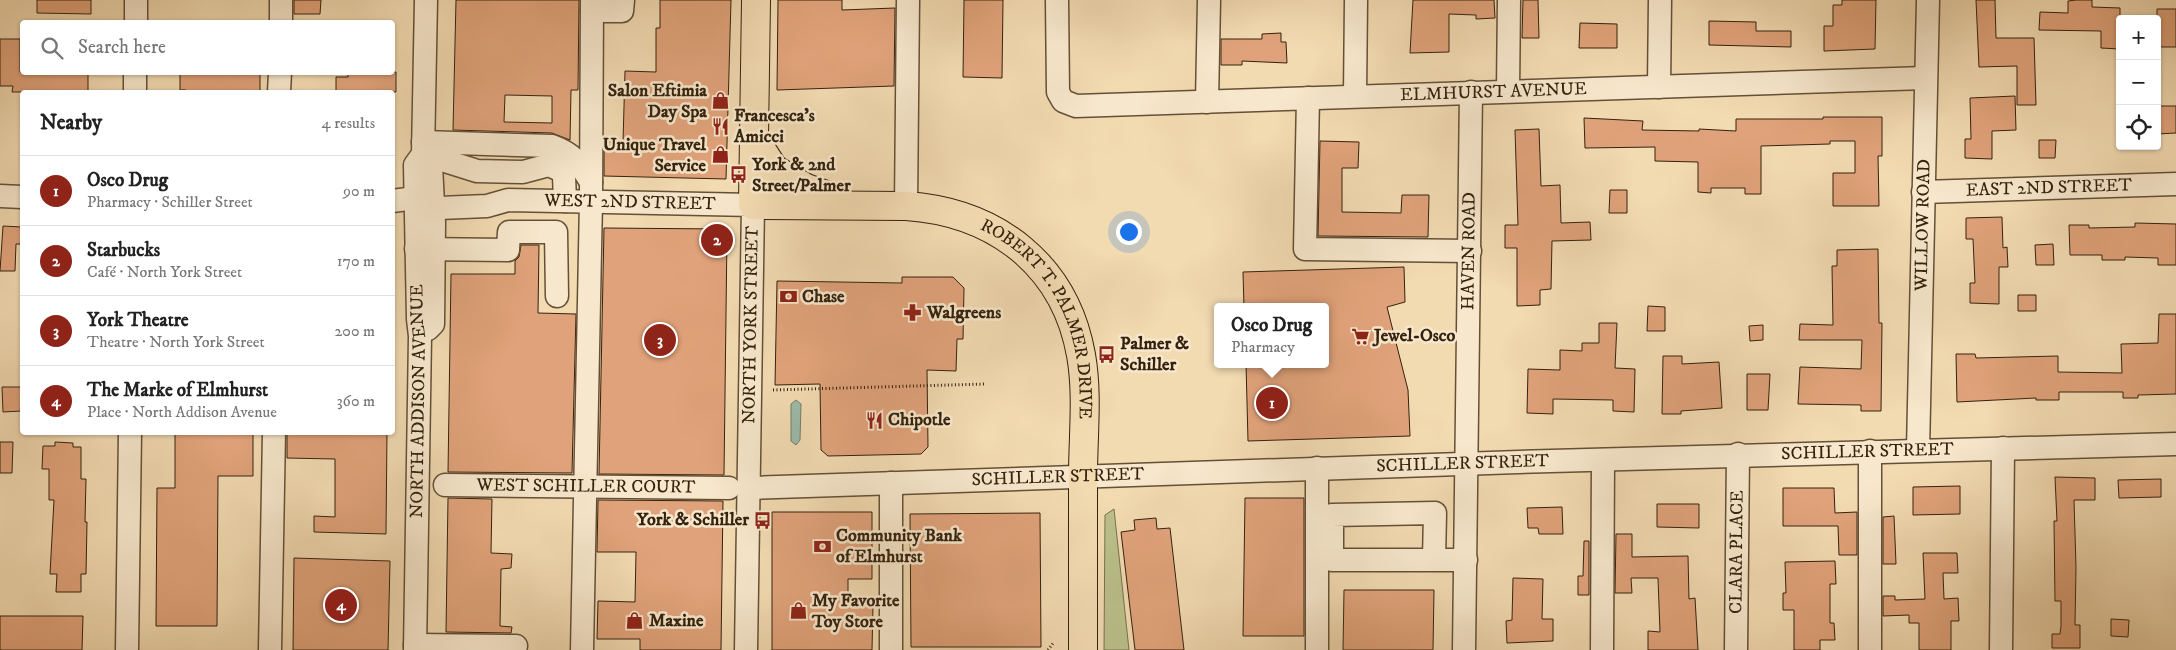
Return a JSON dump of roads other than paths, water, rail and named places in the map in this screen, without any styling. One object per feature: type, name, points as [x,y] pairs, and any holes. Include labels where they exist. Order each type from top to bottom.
[{"type":"main road","name":"NORTH YORK STREET","points":[[753,205],[756,0]]},
{"type":"main road","points":[[754,138],[774,169],[806,188],[855,206]]},
{"type":"main road","name":"ROBERT T. PALMER DRIVE","points":[[753,205],[906,206],[942,210],[993,229],[1013,241],[1047,275],[1071,319],[1081,356],[1084,382],[1083,650]]},
{"type":"street","points":[[136,0],[136,20]]},
{"type":"street","points":[[280,20],[281,0]]},
{"type":"street","name":"NORTH ADDISON AVENUE","points":[[415,648],[427,330],[418,319],[425,249],[424,203],[416,165],[423,148],[426,0]]},
{"type":"street","points":[[582,650],[591,192],[592,6],[622,10],[623,0]]},
{"type":"street","points":[[906,206],[908,0]]},
{"type":"street","name":"ELMHURST AVENUE","points":[[1057,0],[1058,92],[1063,101],[1069,105],[1087,107],[1355,96],[1925,78]]},
{"type":"street","points":[[1207,102],[1208,0]]},
{"type":"street","points":[[1355,96],[1356,0]]},
{"type":"street","points":[[1508,91],[1509,0]]},
{"type":"street","points":[[1659,86],[1660,0]]},
{"type":"street","name":"WILLOW ROAD","points":[[1918,450],[1928,0]]},
{"type":"street","points":[[135,75],[135,90]]},
{"type":"street","points":[[280,75],[280,90]]},
{"type":"street","name":"HAVEN ROAD","points":[[1464,650],[1472,92]]},
{"type":"street","points":[[1308,98],[1305,249],[1470,251]]},
{"type":"street","points":[[423,148],[552,146],[571,154],[581,165],[591,192]]},
{"type":"street","points":[[423,148],[477,171],[523,172],[549,165],[560,170],[564,176],[565,201]]},
{"type":"street","name":"EAST 2ND STREET","points":[[1924,192],[2176,184]]},
{"type":"street","name":"WEST 2ND STREET","points":[[395,200],[424,203],[451,193],[487,194],[508,200],[565,201],[591,192],[753,205]]},
{"type":"street","points":[[0,196],[20,196]]},
{"type":"street","points":[[425,249],[508,250],[508,200]]},
{"type":"street","name":"NORTH YORK STREET","points":[[746,650],[739,488],[753,205]]},
{"type":"street","points":[[509,232],[556,232],[557,296]]},
{"type":"street","points":[[127,650],[130,435]]},
{"type":"street","points":[[270,650],[274,435]]},
{"type":"street","name":"SCHILLER STREET","points":[[739,488],[1738,454],[2176,444]]},
{"type":"street","points":[[2001,650],[2003,448]]},
{"type":"street","points":[[1870,451],[1870,650]]},
{"type":"street","name":"CLARA PLACE","points":[[1736,650],[1738,454]]},
{"type":"street","points":[[1602,650],[1603,460]]},
{"type":"street","points":[[1317,468],[1332,560],[1466,560]]},
{"type":"street","points":[[891,483],[892,650]]},
{"type":"street","name":"WEST SCHILLER COURT","points":[[444,485],[739,488]]},
{"type":"street","points":[[1325,515],[1435,513],[1434,560]]},
{"type":"street","points":[[1317,650],[1325,515]]},
{"type":"street","points":[[415,648],[516,646]]},
{"type":"place","name":"Salon Eftimia Day Spa","points":[[721,101]]},
{"type":"place","name":"Francesca's Amicci","points":[[720,126]]},
{"type":"place","name":"Unique Travel Service","points":[[720,155]]},
{"type":"place","name":"York & 2nd Street/Palmer","points":[[738,175]]},
{"type":"place","name":"Starbucks","points":[[717,240]]},
{"type":"place","name":"Chase","points":[[788,297]]},
{"type":"place","name":"Walgreens","points":[[913,313]]},
{"type":"place","name":"Jewel-Osco","points":[[1360,336]]},
{"type":"place","name":"York Theatre","points":[[660,340]]},
{"type":"place","name":"Palmer & Schiller","points":[[1106,354]]},
{"type":"place","name":"Osco Drug","points":[[1272,403]]},
{"type":"place","name":"Chipotle","points":[[874,420]]},
{"type":"place","name":"York & Schiller","points":[[763,520]]},
{"type":"place","name":"Community Bank of Elmhurst","points":[[822,546]]},
{"type":"place","name":"The Marke of Elmhurst","points":[[341,605]]},
{"type":"place","name":"My Favorite Toy Store","points":[[798,611]]},
{"type":"place","name":"Maxine","points":[[635,621]]}]
